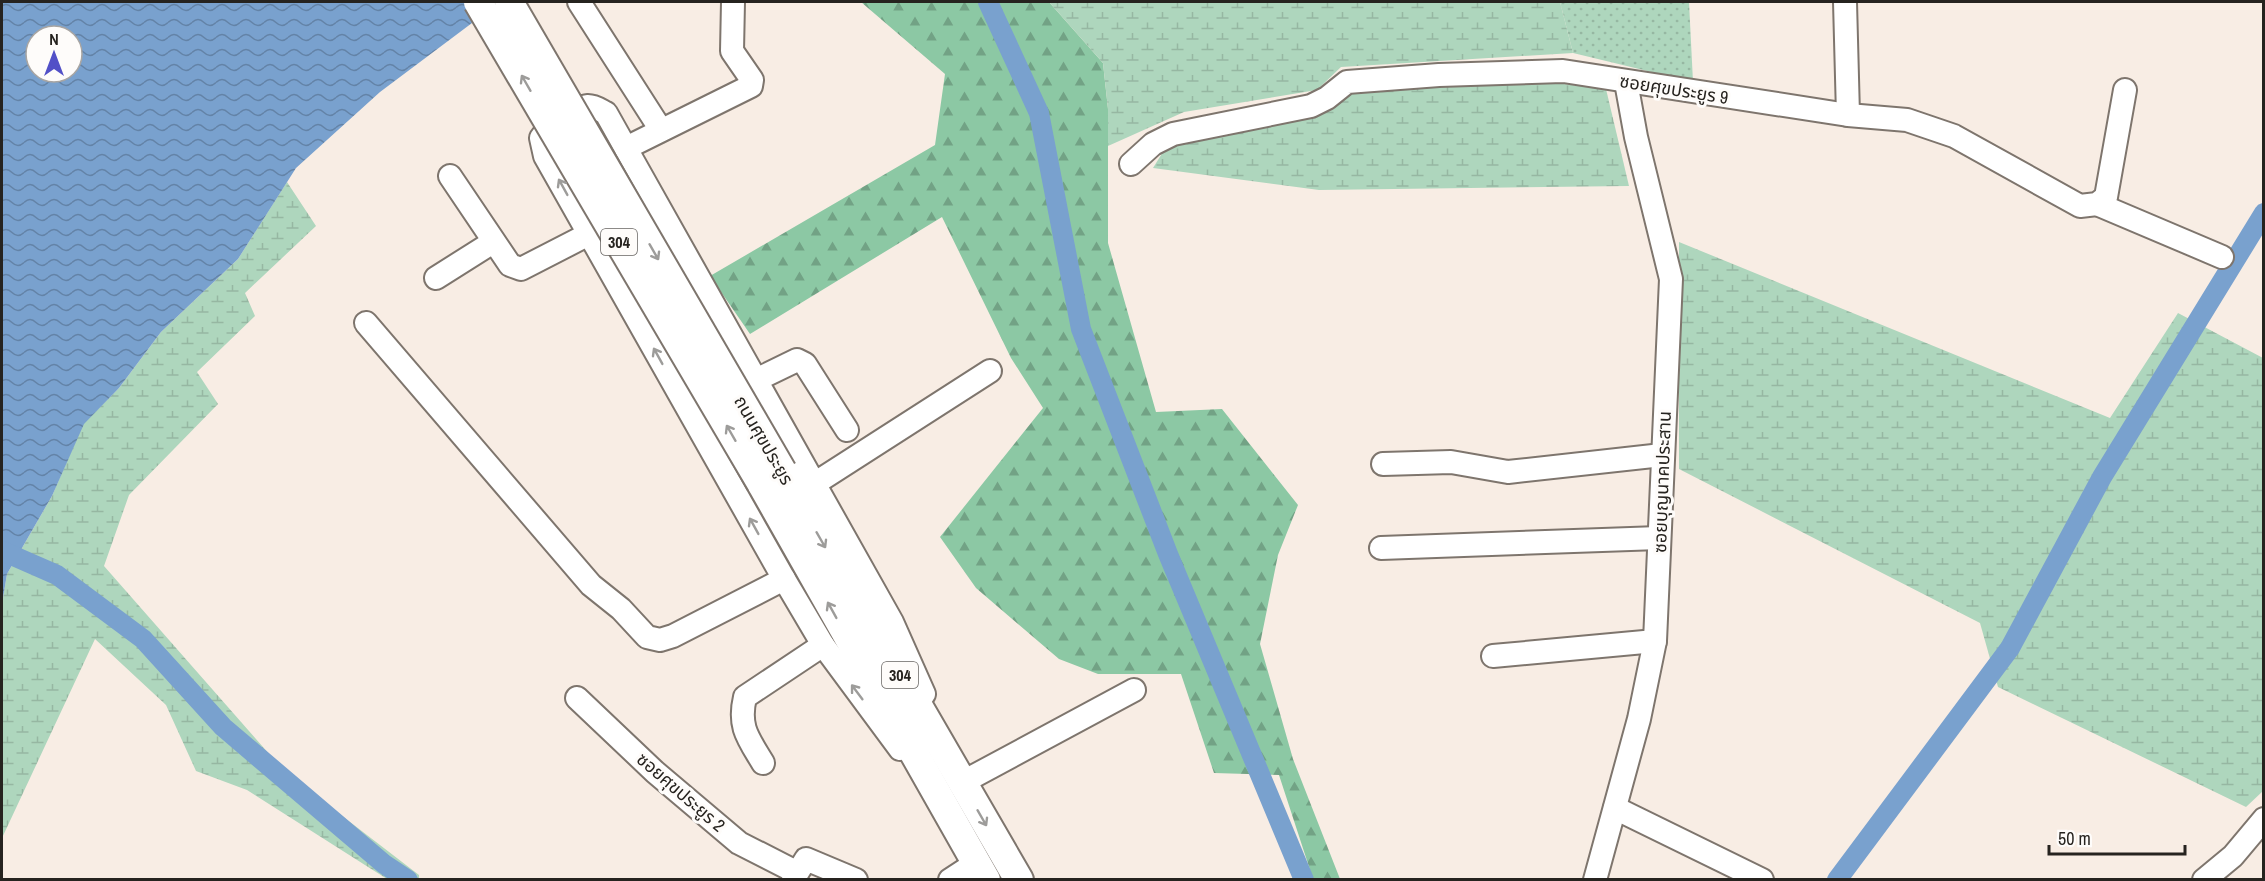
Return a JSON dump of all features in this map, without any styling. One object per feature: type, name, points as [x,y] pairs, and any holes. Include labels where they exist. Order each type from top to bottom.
[{"type":"main road","name":"ถนนศุขประยูร","points":[[478,2],[965,787],[1018,879]]},
{"type":"main road","name":"ถนนศุขประยูร","points":[[509,2],[771,477],[942,806],[981,871]]},
{"type":"street","points":[[579,2],[661,130]]},
{"type":"street","points":[[626,148],[752,86],[752,80],[732,51],[733,2]]},
{"type":"street","points":[[1845,2],[1848,115]]},
{"type":"street","name":"ซอยศุขประยูร 9","points":[[1131,164],[1153,144],[1173,134],[1311,106],[1327,98],[1347,82],[1438,75],[1563,71],[1848,115],[1907,120],[1954,136],[2080,206],[2097,204],[2222,257]]},
{"type":"street","name":"ซอยบุญนาคประสาน","points":[[1595,879],[1639,719],[1655,641],[1671,279],[1636,137],[1626,82]]},
{"type":"street","points":[[2097,204],[2106,197],[2125,90]]},
{"type":"street","points":[[942,806],[823,645],[784,579],[545,156],[541,138],[546,129],[585,106],[594,106],[606,114],[892,622],[965,787],[1134,690]]},
{"type":"street","points":[[450,176],[510,265],[521,269],[589,234]]},
{"type":"street","points":[[436,278],[493,242]]},
{"type":"street","points":[[366,323],[591,585],[621,609],[647,637],[660,640],[673,636],[784,579]]},
{"type":"street","points":[[756,380],[797,360],[805,364],[847,430]]},
{"type":"street","points":[[813,484],[990,371]]},
{"type":"street","points":[[1383,464],[1451,462],[1508,472],[1662,455]]},
{"type":"street","points":[[1382,548],[1659,538]]},
{"type":"street","points":[[1493,656],[1655,641]]},
{"type":"street","points":[[763,763],[746,734],[741,716],[745,697],[823,645]]},
{"type":"street","name":"ซอยศุขประยูร 2","points":[[577,698],[655,772],[739,843],[794,876],[806,860],[856,879]]},
{"type":"street","points":[[1615,808],[1762,879]]},
{"type":"street","points":[[2204,879],[2233,856],[2264,819]]},
{"type":"street","points":[[950,879],[981,871]]},
{"type":"green space","points":[[861,2],[1049,2],[1103,63],[1108,109],[1108,243],[1156,412],[1222,409],[1298,505],[1278,555],[1260,644],[1293,759],[1340,879],[1313,879],[1279,775],[1214,773],[1181,674],[1098,674],[1059,659],[976,588],[940,537],[1043,408],[1011,358],[942,217],[750,334],[710,276],[935,145],[945,74]]},
{"type":"green space","points":[[1049,2],[1560,2],[1573,53],[1341,67],[1317,90],[1184,112],[1108,146],[1108,109],[1103,63]]},
{"type":"green space","points":[[1560,2],[1689,2],[1693,82],[1573,53]]},
{"type":"green space","points":[[1547,82],[1606,89],[1629,186],[1319,190],[1153,168],[1166,147],[1353,91]]},
{"type":"green space","points":[[287,182],[316,226],[245,293],[255,316],[197,372],[218,404],[129,495],[104,566],[285,772],[419,875],[419,879],[387,879],[247,790],[196,771],[166,705],[95,639],[2,838],[2,604],[7,574],[52,496],[83,424],[119,388],[161,332],[238,259]]},
{"type":"green space","points":[[1679,242],[2110,418],[2178,313],[2263,358],[2263,791],[2246,807],[1998,687],[1980,623],[1679,469]]},
{"type":"water","points":[[2,2],[500,2],[380,92],[296,168],[238,259],[161,332],[119,388],[84,424],[52,496],[7,574],[2,604]]},
{"type":"waterway","points":[[988,2],[1039,113],[1081,329],[1168,554],[1304,880]]},
{"type":"waterway","points":[[1837,880],[2010,648],[2102,477],[2264,213]]},
{"type":"waterway","points":[[2,551],[57,575],[143,639],[223,727],[384,864],[408,880]]}]
